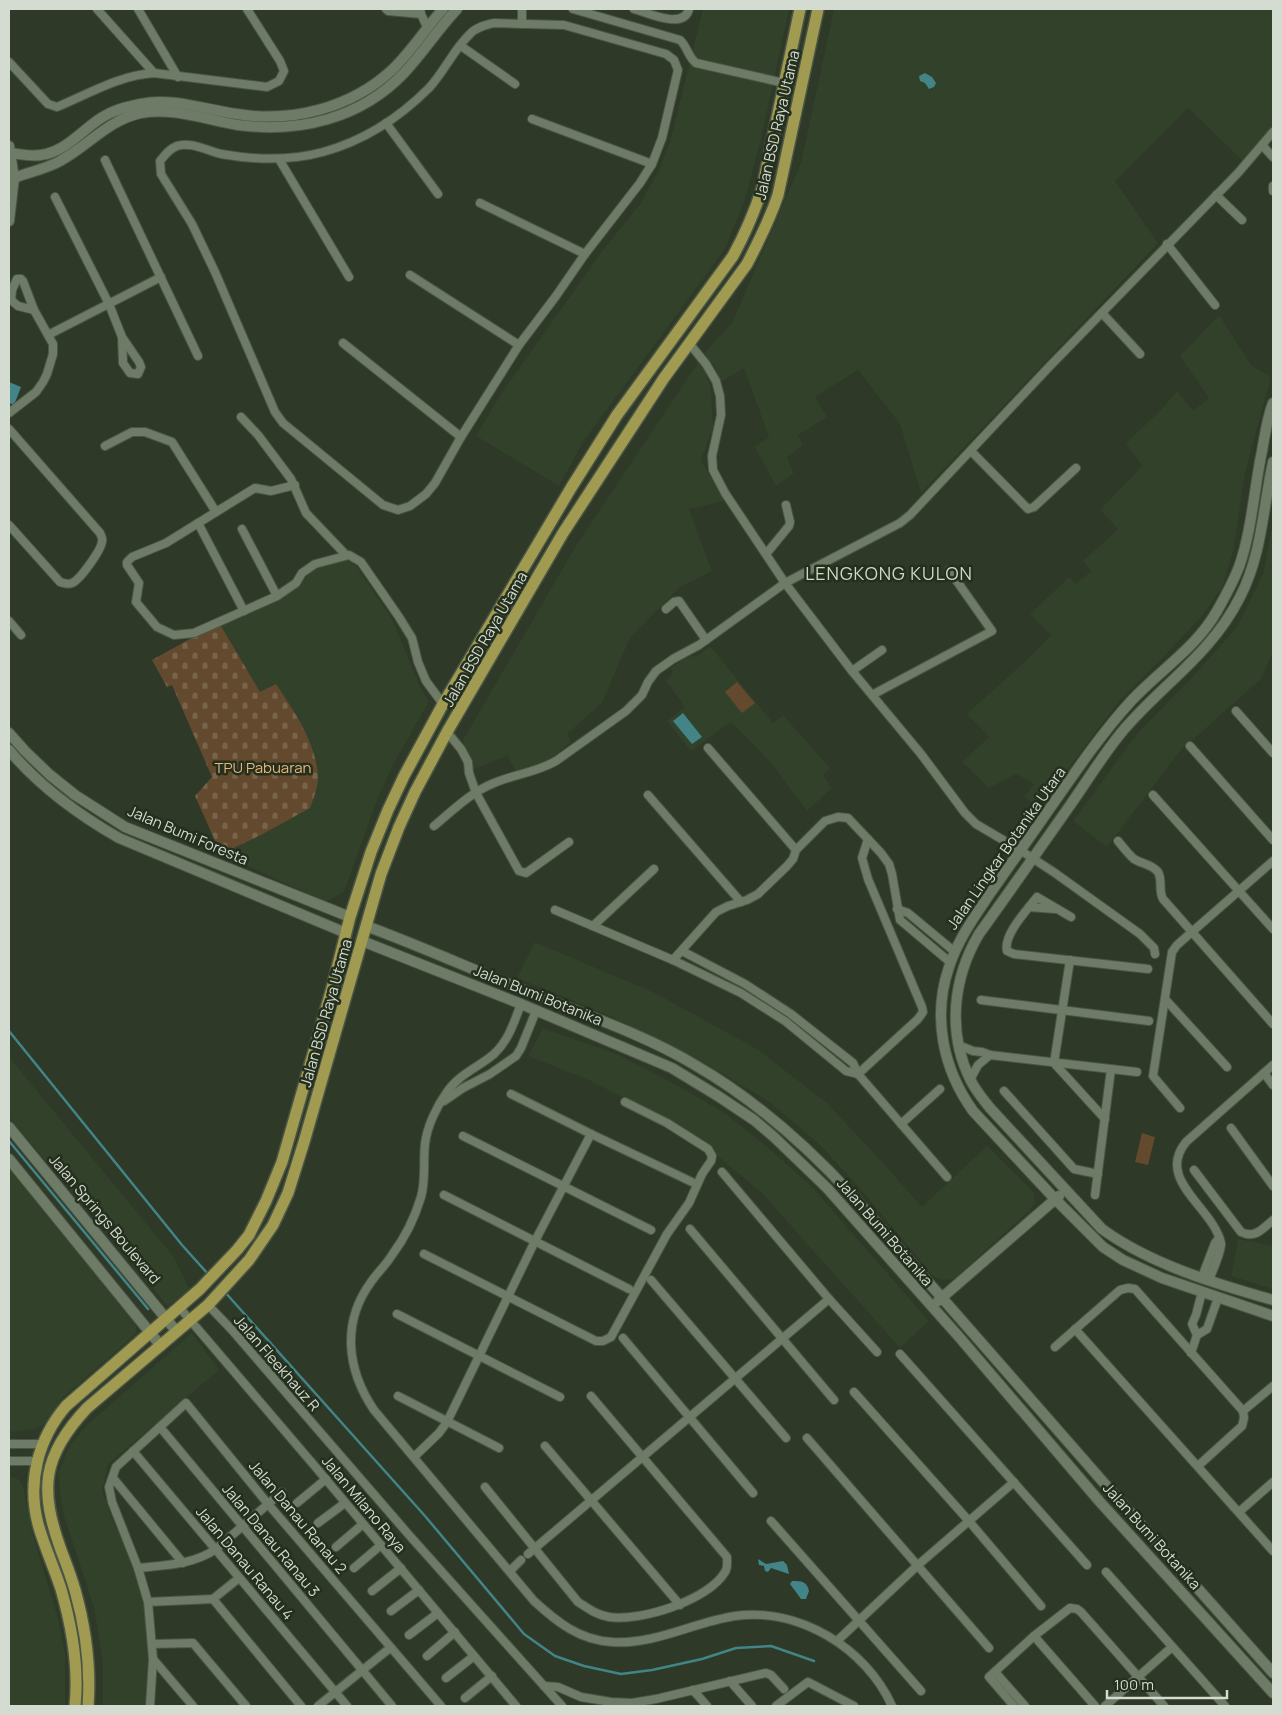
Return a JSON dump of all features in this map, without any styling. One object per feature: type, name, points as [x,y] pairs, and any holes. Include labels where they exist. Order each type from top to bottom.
[{"type":"main road","points":[[9,221],[14,178],[10,150],[40,155],[64,147],[111,112],[143,103],[182,104],[263,123],[333,106],[347,100],[376,82],[392,69],[443,9]]},
{"type":"main road","points":[[14,178],[67,157],[95,135],[129,116],[150,112],[293,127],[323,122],[373,98],[404,73],[439,28],[457,9]]},
{"type":"main road","name":"Jalan BSD Raya Utama","points":[[75,1706],[77,1684],[70,1624],[34,1507],[34,1476],[42,1444],[49,1429],[66,1406],[200,1289],[225,1264],[249,1235],[282,1162],[350,917],[371,852],[388,810],[419,745],[547,525],[617,415],[733,256],[753,217],[762,189],[800,9]]},
{"type":"main road","name":"Jalan BSD Raya Utama","points":[[88,1706],[90,1685],[80,1610],[52,1524],[47,1500],[48,1476],[56,1450],[70,1427],[87,1408],[209,1304],[235,1277],[274,1225],[288,1192],[314,1110],[381,874],[399,827],[415,792],[448,732],[564,533],[664,378],[741,272],[756,248],[778,195],[790,147],[818,9]]},
{"type":"main road","points":[[772,144],[790,147]]},
{"type":"main road","points":[[40,155],[42,168]]},
{"type":"main road","name":"Jalan Lingkar Botanika Utara","points":[[1273,403],[1255,485],[1244,548],[1232,582],[1218,610],[1203,632],[1134,698],[1106,731],[1020,850],[966,929],[950,963],[943,994],[942,1022],[946,1059],[963,1097],[1055,1199],[1097,1241],[1123,1260],[1162,1278],[1273,1316]]},
{"type":"main road","name":"Jalan Lingkar Botanika Utara","points":[[1273,466],[1258,547],[1252,570],[1240,598],[1213,641],[1193,663],[1144,709],[1114,743],[979,934],[967,958],[958,988],[956,1010],[958,1044],[970,1080],[990,1108],[1096,1224],[1115,1239],[1146,1256],[1206,1279],[1273,1300]]},
{"type":"main road","points":[[547,525],[564,533]]},
{"type":"main road","points":[[1134,698],[1144,709]]},
{"type":"main road","name":"Jalan Bumi Foresta","points":[[9,732],[25,751],[50,775],[75,795],[125,827],[350,917]]},
{"type":"main road","name":"Jalan Bumi Foresta","points":[[9,750],[65,804],[119,838],[346,934]]},
{"type":"main road","points":[[159,854],[164,842]]},
{"type":"main road","name":"Jalan Bumi Botanika","points":[[366,926],[668,1050],[694,1064],[749,1100],[816,1156],[1273,1673]]},
{"type":"main road","name":"Jalan Bumi Botanika","points":[[362,941],[628,1049],[688,1077],[754,1120],[791,1152],[827,1188],[1100,1502],[1273,1693]]},
{"type":"main road","points":[[688,1077],[694,1064]]},
{"type":"main road","name":"Jalan Springs Boulevard","points":[[9,1127],[177,1332]]},
{"type":"main road","points":[[9,1159],[161,1346]]},
{"type":"main road","points":[[931,1307],[1065,1190]]},
{"type":"main road","points":[[1100,1502],[1111,1491]]},
{"type":"main road","points":[[77,1684],[90,1685]]},
{"type":"street","points":[[97,9],[154,73]]},
{"type":"street","points":[[138,9],[178,77]]},
{"type":"street","points":[[9,62],[48,104],[57,107],[122,79],[142,74],[154,73],[267,87],[279,81],[284,72],[280,61],[247,9]]},
{"type":"street","points":[[386,9],[397,12],[421,12],[427,27]]},
{"type":"street","points":[[522,9],[522,24]]},
{"type":"street","points":[[573,9],[680,40],[696,63],[784,83]]},
{"type":"street","points":[[634,9],[672,20],[682,18],[688,13],[689,9]]},
{"type":"street","points":[[494,23],[522,24],[540,26],[564,25],[666,54],[674,60],[678,70],[662,138],[652,164],[640,184],[585,254],[519,345],[461,437],[435,483],[426,494],[410,506],[398,510],[383,506],[283,423],[275,412],[215,272],[192,224],[161,174],[160,161],[168,152],[178,146],[193,146],[219,153],[252,158],[279,159],[322,152],[358,140],[411,105],[430,86],[470,33],[494,23]]},
{"type":"street","points":[[461,46],[515,84]]},
{"type":"street","points":[[532,120],[652,164]]},
{"type":"street","points":[[386,123],[438,194]]},
{"type":"street","points":[[434,826],[476,793],[493,783],[542,769],[556,761],[636,702],[656,671],[706,640],[785,583],[900,524],[1216,195],[1273,132]]},
{"type":"street","points":[[1262,145],[1273,157]]},
{"type":"street","points":[[279,159],[349,277]]},
{"type":"street","points":[[105,160],[198,356]]},
{"type":"street","points":[[1273,186],[1273,191]]},
{"type":"street","points":[[1216,195],[1242,220]]},
{"type":"street","points":[[56,196],[109,304],[122,337]]},
{"type":"street","points":[[480,203],[585,254]]},
{"type":"street","points":[[1167,244],[1215,305]]},
{"type":"street","points":[[410,275],[519,345]]},
{"type":"street","points":[[48,335],[161,278]]},
{"type":"street","points":[[9,414],[36,392],[48,374],[53,354],[53,344],[34,310]]},
{"type":"street","points":[[1102,313],[1140,354]]},
{"type":"street","points":[[343,343],[461,437]]},
{"type":"street","points":[[690,343],[716,381],[720,396],[721,414],[712,456],[713,470],[725,493],[785,583],[852,671],[976,824],[1033,858],[1140,934],[1154,948],[1156,954]]},
{"type":"street","points":[[241,417],[273,454],[295,485],[306,513],[346,555]]},
{"type":"street","points":[[9,430],[100,533],[102,541],[100,550],[73,583],[60,582],[9,525]]},
{"type":"street","points":[[105,446],[132,432],[146,432],[172,442],[216,512]]},
{"type":"street","points":[[972,451],[1028,509],[1034,507],[1076,468]]},
{"type":"street","points":[[295,485],[271,491],[255,488],[166,543],[132,557],[127,562],[127,565],[139,584],[136,602],[157,627],[174,635],[194,633],[277,596],[296,583],[302,572],[315,564],[346,555],[352,556],[361,562],[412,638],[418,662],[426,681],[443,704]]},
{"type":"street","points":[[766,554],[789,526],[790,522],[786,505]]},
{"type":"street","points":[[198,523],[244,611]]},
{"type":"street","points":[[242,529],[277,596]]},
{"type":"street","points":[[872,695],[992,631],[948,570]]},
{"type":"street","points":[[666,609],[674,602],[679,601],[706,640]]},
{"type":"street","points":[[9,621],[21,635]]},
{"type":"street","points":[[852,671],[882,650]]},
{"type":"street","points":[[1236,711],[1273,754]]},
{"type":"street","points":[[448,732],[468,762],[469,773],[476,793],[519,871],[526,873],[569,842]]},
{"type":"street","points":[[1190,746],[1273,840]]},
{"type":"street","points":[[708,748],[796,850]]},
{"type":"street","points":[[648,795],[741,902]]},
{"type":"street","points":[[1153,795],[1273,929]]},
{"type":"street","points":[[673,960],[716,912],[758,894],[787,866],[793,859],[796,850],[825,821],[838,817],[848,818],[888,864],[892,874],[900,920],[950,963]]},
{"type":"street","points":[[858,1074],[918,1019],[923,1012],[868,879],[862,858],[868,839]]},
{"type":"street","points":[[1118,841],[1132,857],[1158,872],[1162,882],[1160,891],[1163,899],[1273,1024]]},
{"type":"street","points":[[1180,1108],[1152,1076],[1172,952],[1177,945],[1273,860]]},
{"type":"street","points":[[593,926],[654,869]]},
{"type":"street","points":[[1071,918],[1037,897],[1009,934],[1006,945],[1007,951],[1014,954],[1148,969]]},
{"type":"street","points":[[897,909],[908,913],[955,952]]},
{"type":"street","points":[[555,910],[673,960],[741,993],[785,1021],[846,1071],[858,1074]]},
{"type":"street","points":[[682,951],[745,984],[791,1014],[853,1063],[858,1074],[947,1177]]},
{"type":"street","points":[[1054,1063],[1070,960]]},
{"type":"street","points":[[1164,998],[1227,1068]]},
{"type":"street","points":[[982,1000],[1150,1021]]},
{"type":"street","points":[[521,1004],[506,1040],[501,1047],[453,1084],[440,1104],[430,1125],[425,1143],[421,1197],[396,1250],[370,1283],[359,1303],[352,1325],[353,1366],[361,1389],[374,1410],[534,1601],[556,1622],[577,1634],[604,1641],[634,1641],[734,1616],[761,1615],[793,1620],[819,1631],[836,1641],[860,1660],[892,1706]]},
{"type":"street","points":[[440,1104],[516,1056],[536,1011]]},
{"type":"street","points":[[958,1044],[973,1052],[982,1052],[990,1055],[1137,1072]]},
{"type":"street","points":[[970,1080],[978,1065],[990,1055]]},
{"type":"street","points":[[1054,1063],[1105,1119]]},
{"type":"street","points":[[1206,1279],[1214,1243],[1219,1238],[1209,1218],[1179,1180],[1176,1157],[1186,1142],[1273,1065]]},
{"type":"street","points":[[1095,1195],[1111,1070]]},
{"type":"street","points":[[1264,1072],[1273,1085]]},
{"type":"street","points":[[901,1124],[940,1089]]},
{"type":"street","points":[[1004,1090],[1074,1169],[1098,1174]]},
{"type":"street","points":[[511,1094],[692,1182]]},
{"type":"street","points":[[424,1254],[596,1341],[603,1341],[611,1337],[667,1234],[689,1203],[699,1180],[712,1161],[712,1156],[708,1150],[667,1123],[625,1102]]},
{"type":"street","points":[[1230,1128],[1273,1186]]},
{"type":"street","points":[[414,1457],[439,1433],[447,1422],[509,1298],[535,1241],[591,1134]]},
{"type":"street","points":[[463,1136],[651,1230]]},
{"type":"street","points":[[1194,1170],[1241,1232],[1248,1236],[1254,1234],[1273,1220]]},
{"type":"street","points":[[722,1172],[829,1299],[877,1352]]},
{"type":"street","points":[[444,1195],[629,1289]]},
{"type":"street","points":[[690,1229],[834,1400]]},
{"type":"street","points":[[651,1280],[786,1438]]},
{"type":"street","points":[[1055,1347],[1120,1290],[1128,1288],[1135,1290],[1243,1411],[1242,1426],[1198,1466]]},
{"type":"street","points":[[1197,1335],[1192,1324],[1202,1292]]},
{"type":"street","points":[[1191,1353],[1197,1335],[1207,1329],[1218,1298]]},
{"type":"street","points":[[528,1554],[736,1380],[829,1299]]},
{"type":"street","name":"Jalan Fleekhauz R","points":[[209,1304],[325,1440],[562,1706]]},
{"type":"street","name":"Jalan Milano Raya","points":[[179,1307],[514,1704]]},
{"type":"street","points":[[398,1314],[478,1357],[560,1397]]},
{"type":"street","points":[[1075,1329],[1273,1550]]},
{"type":"street","points":[[623,1338],[754,1493]]},
{"type":"street","points":[[900,1354],[1086,1565]]},
{"type":"street","points":[[1243,1411],[1273,1386]]},
{"type":"street","points":[[854,1392],[968,1520],[1041,1606]]},
{"type":"street","points":[[398,1396],[499,1448]]},
{"type":"street","points":[[486,1487],[578,1602],[595,1613],[611,1617],[630,1617],[680,1606],[702,1593],[717,1581],[725,1572],[727,1557],[590,1396]]},
{"type":"street","name":"Jalan Danau Ranau 2","points":[[160,1427],[186,1403],[268,1504],[441,1706]]},
{"type":"street","points":[[150,1706],[153,1659],[148,1602],[138,1568],[109,1494],[109,1487],[116,1467],[160,1427]]},
{"type":"street","name":"Jalan Danau Ranau 3","points":[[160,1427],[392,1706]]},
{"type":"street","points":[[807,1438],[989,1648]]},
{"type":"street","points":[[9,1444],[42,1444]]},
{"type":"street","points":[[545,1446],[680,1606]]},
{"type":"street","name":"Jalan Danau Ranau 4","points":[[133,1451],[347,1706]]},
{"type":"street","points":[[9,1461],[37,1461]]},
{"type":"street","points":[[113,1478],[183,1563]]},
{"type":"street","points":[[297,1503],[326,1479]]},
{"type":"street","points":[[836,1641],[968,1520],[1014,1482]]},
{"type":"street","points":[[1239,1512],[1273,1482]]},
{"type":"street","points":[[138,1568],[183,1563],[204,1557],[216,1549],[282,1492]]},
{"type":"street","points":[[318,1523],[345,1503]]},
{"type":"street","points":[[771,1521],[921,1691]]},
{"type":"street","points":[[336,1547],[363,1524]]},
{"type":"street","points":[[354,1568],[381,1546]]},
{"type":"street","points":[[510,1571],[521,1560]]},
{"type":"street","points":[[372,1591],[401,1568]]},
{"type":"street","points":[[1106,1572],[1225,1706]]},
{"type":"street","points":[[148,1602],[213,1599],[239,1578]]},
{"type":"street","points":[[391,1612],[419,1590]]},
{"type":"street","points":[[213,1599],[301,1706]]},
{"type":"street","points":[[992,1674],[1066,1610],[1070,1608],[1076,1609],[1081,1612],[1164,1706]]},
{"type":"street","points":[[409,1635],[438,1613]]},
{"type":"street","points":[[427,1656],[455,1632]]},
{"type":"street","points":[[1034,1636],[1095,1706]]},
{"type":"street","points":[[152,1644],[193,1643],[246,1706]]},
{"type":"street","points":[[1105,1706],[1172,1646]]},
{"type":"street","points":[[318,1706],[390,1648]]},
{"type":"street","points":[[446,1678],[474,1656]]},
{"type":"street","points":[[153,1659],[193,1706]]},
{"type":"street","points":[[544,1686],[558,1687],[582,1697],[613,1704],[656,1699],[766,1673],[771,1674],[784,1689]]},
{"type":"street","points":[[992,1674],[1014,1706]]},
{"type":"street","points":[[992,1674],[1025,1706]]},
{"type":"street","points":[[465,1698],[492,1676]]},
{"type":"street","points":[[730,1681],[752,1706]]},
{"type":"street","points":[[776,1706],[808,1682],[854,1706]]},
{"type":"street","points":[[693,1690],[707,1706]]},
{"type":"street","points":[[656,1699],[662,1706]]},
{"type":"street","points":[[505,1706],[514,1704]]},
{"type":"shaded area","points":[[703,9],[789,9],[761,139],[745,199],[725,249],[583,442],[559,486],[476,436],[501,394],[603,250],[640,204],[659,170],[670,142]]},
{"type":"shaded area","points":[[834,9],[1273,9],[1273,125],[1243,161],[1188,108],[1115,181],[1158,243],[921,493],[900,424],[858,370],[815,397],[827,417],[798,435],[803,445],[787,458],[794,473],[776,486],[755,447],[769,437],[744,368],[721,382],[715,367],[704,353],[732,323],[801,163]]},
{"type":"shaded area","points":[[1219,315],[1251,365],[1271,377],[1245,473],[1233,552],[1222,588],[1202,616],[1120,700],[1039,807],[1024,797],[1034,784],[1016,774],[989,788],[962,762],[989,737],[967,714],[1030,657],[1051,635],[1030,614],[1069,577],[1076,584],[1091,571],[1083,561],[1118,529],[1100,510],[1142,466],[1126,443],[1159,412],[1177,391],[1193,411],[1209,398],[1180,356]]},
{"type":"shaded area","points":[[698,363],[706,372],[711,388],[713,427],[701,460],[724,501],[689,509],[712,571],[680,587],[630,638],[602,703],[567,734],[571,742],[549,760],[516,771],[507,756],[474,769],[466,754],[463,740],[577,544]]},
{"type":"shaded area","points":[[1273,520],[1273,652],[1261,679],[1180,751],[1107,847],[1073,821],[1136,735],[1197,672],[1237,627],[1264,572]]},
{"type":"shaded area","points":[[340,558],[356,566],[392,619],[419,684],[429,702],[395,761],[377,800],[344,892],[326,902],[221,854],[259,836],[313,753],[295,714],[276,684],[260,692],[221,626],[284,596],[298,587],[311,571],[322,564]]},
{"type":"shaded area","points":[[710,646],[773,723],[783,715],[830,768],[823,775],[832,788],[807,811],[771,763],[731,722],[691,751],[667,721],[685,707],[666,681],[673,673],[671,668],[685,658],[698,655]]},
{"type":"shaded area","points":[[535,942],[655,993],[757,1049],[826,1102],[922,1207],[987,1146],[1034,1193],[1035,1202],[1029,1211],[954,1279],[943,1280],[933,1276],[858,1186],[819,1144],[768,1101],[703,1062],[610,1016],[517,978]]},
{"type":"shaded area","points":[[543,1028],[619,1055],[684,1089],[726,1114],[772,1151],[813,1188],[929,1321],[900,1348],[760,1191],[709,1149],[658,1116],[591,1081],[528,1056]]},
{"type":"shaded area","points":[[9,1057],[173,1256],[190,1290],[168,1306],[9,1117]]},
{"type":"shaded area","points":[[9,1168],[133,1318],[136,1333],[62,1398],[45,1424],[36,1429],[9,1432]]},
{"type":"shaded area","points":[[1238,1239],[1273,1246],[1273,1289],[1231,1276]]},
{"type":"shaded area","points":[[192,1333],[219,1370],[108,1464],[102,1491],[114,1523],[133,1561],[148,1610],[151,1657],[148,1706],[103,1706],[103,1662],[94,1607],[63,1513],[58,1474],[70,1445],[87,1425]]},
{"type":"shaded area","points":[[9,1476],[18,1479],[23,1486],[32,1532],[57,1615],[65,1653],[65,1706],[9,1706]]},
{"type":"green space","name":"TPU Pabuaran","points":[[221,626],[260,692],[276,684],[290,705],[314,753],[318,778],[310,808],[221,854],[195,796],[212,777],[172,685],[167,687],[152,660],[199,634]]},
{"type":"green space","points":[[737,682],[755,703],[742,713],[725,692]]},
{"type":"green space","points":[[1142,1133],[1155,1137],[1148,1165],[1135,1162]]},
{"type":"water","points":[[925,73],[932,77],[936,83],[934,87],[929,89],[925,83],[920,81],[919,76]]},
{"type":"water","points":[[9,382],[21,387],[14,405],[9,403]]},
{"type":"water","points":[[683,713],[702,737],[692,744],[673,721]]},
{"type":"water","points":[[758,1559],[766,1564],[783,1561],[787,1565],[789,1574],[771,1568],[768,1572],[765,1571],[764,1566],[759,1565]]},
{"type":"water","points":[[792,1581],[807,1585],[809,1591],[806,1599],[801,1599],[790,1584]]},
{"type":"waterway","points":[[9,1031],[182,1245],[208,1274]]},
{"type":"waterway","points":[[9,1141],[148,1309]]},
{"type":"waterway","points":[[224,1291],[425,1516],[524,1634],[555,1656],[584,1666],[621,1674],[652,1670],[702,1659],[736,1648],[771,1646],[814,1661]]},
{"type":"district","name":"LENGKONG KULON","points":[[889,573]]}]
